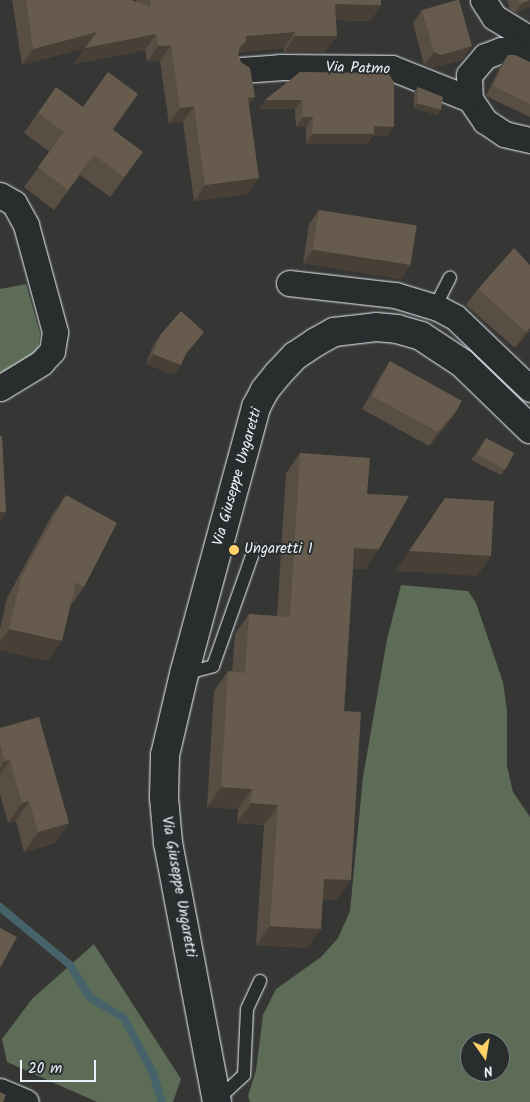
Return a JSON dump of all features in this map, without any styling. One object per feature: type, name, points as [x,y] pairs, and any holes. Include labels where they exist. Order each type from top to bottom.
[{"type":"street","points":[[483,0],[494,17],[530,39]]},
{"type":"street","points":[[530,58],[515,51],[501,50],[485,56],[470,75],[470,99],[485,121],[504,134],[530,140]]},
{"type":"street","name":"Via Patmo","points":[[241,70],[280,67],[392,68],[470,99]]},
{"type":"street","points":[[0,195],[14,203],[26,225],[55,332],[52,351],[41,363],[0,388]]},
{"type":"street","points":[[289,283],[395,295],[435,307],[455,317],[530,389]]},
{"type":"street","name":"Via Giuseppe Ungaretti","points":[[217,1101],[168,843],[164,797],[165,755],[184,674],[256,407],[265,390],[295,356],[334,332],[354,328],[397,329],[421,336],[462,363],[530,429]]},
{"type":"street","points":[[0,1091],[26,1102]]},
{"type":"lane","points":[[435,307],[450,278]]},
{"type":"lane","points":[[184,674],[213,666],[254,550]]},
{"type":"lane","name":"Via Giuseppe Ungaretti","points":[[217,1101],[244,1075],[247,1009],[260,981]]},
{"type":"green space","points":[[26,284],[40,333],[38,351],[17,367],[0,373],[0,289]]},
{"type":"green space","points":[[401,585],[468,591],[476,603],[503,682],[507,710],[507,766],[513,792],[530,817],[530,1102],[250,1102],[248,1096],[256,1070],[263,1015],[276,989],[321,957],[338,938],[350,911],[363,777],[387,639]]},
{"type":"green space","points":[[94,944],[181,1079],[173,1102],[97,1102],[7,1062],[2,1039],[32,999]]},
{"type":"building","points":[[26,0],[131,0],[151,7],[150,0],[381,0],[381,5],[335,4],[337,36],[295,36],[295,32],[246,36],[246,41],[240,47],[238,55],[241,62],[250,68],[255,97],[248,98],[259,178],[205,185],[194,106],[180,108],[171,45],[158,46],[156,34],[85,48],[97,32],[33,49]]},
{"type":"building","points":[[459,0],[472,46],[441,55],[434,52],[422,10]]},
{"type":"building","points":[[517,0],[530,0],[522,3]]},
{"type":"building","points":[[508,55],[515,55],[530,62],[530,104],[493,86]]},
{"type":"building","points":[[108,72],[138,94],[112,129],[143,152],[124,177],[94,155],[68,190],[38,167],[64,132],[38,113],[56,87],[83,107]]},
{"type":"building","points":[[300,72],[388,73],[394,82],[394,127],[374,126],[374,134],[312,134],[313,117],[303,117],[302,100],[265,100]]},
{"type":"building","points":[[418,87],[443,97],[441,110],[417,103]]},
{"type":"building","points":[[319,210],[417,225],[411,265],[313,250]]},
{"type":"building","points":[[514,248],[530,265],[530,328],[526,332],[478,289]]},
{"type":"building","points":[[181,311],[204,332],[186,353],[181,365],[153,354],[161,334]]},
{"type":"building","points":[[390,361],[462,401],[455,413],[438,432],[372,396]]},
{"type":"building","points":[[0,436],[2,436],[6,512],[0,512]]},
{"type":"building","points":[[486,438],[514,453],[505,470],[477,455]]},
{"type":"building","points":[[300,453],[370,458],[367,494],[409,496],[379,549],[354,548],[344,711],[361,712],[351,880],[324,879],[321,929],[270,926],[278,805],[251,803],[252,789],[221,787],[228,671],[245,673],[249,614],[290,617]]},
{"type":"building","points":[[66,495],[117,523],[84,587],[76,582],[62,641],[9,629],[21,578]]},
{"type":"building","points":[[445,498],[494,501],[491,556],[409,551]]},
{"type":"building","points":[[39,717],[69,823],[38,832],[29,801],[22,803],[10,760],[5,761],[0,744],[0,728]]},
{"type":"building","points":[[0,928],[17,937],[0,968]]},
{"type":"building","points":[[0,1092],[6,1095],[3,1102],[0,1102]]},
{"type":"waterway","points":[[0,907],[70,965],[90,997],[124,1018],[153,1073],[162,1102]]},
{"type":"place","name":"Ungaretti 1","points":[[234,550]]}]
